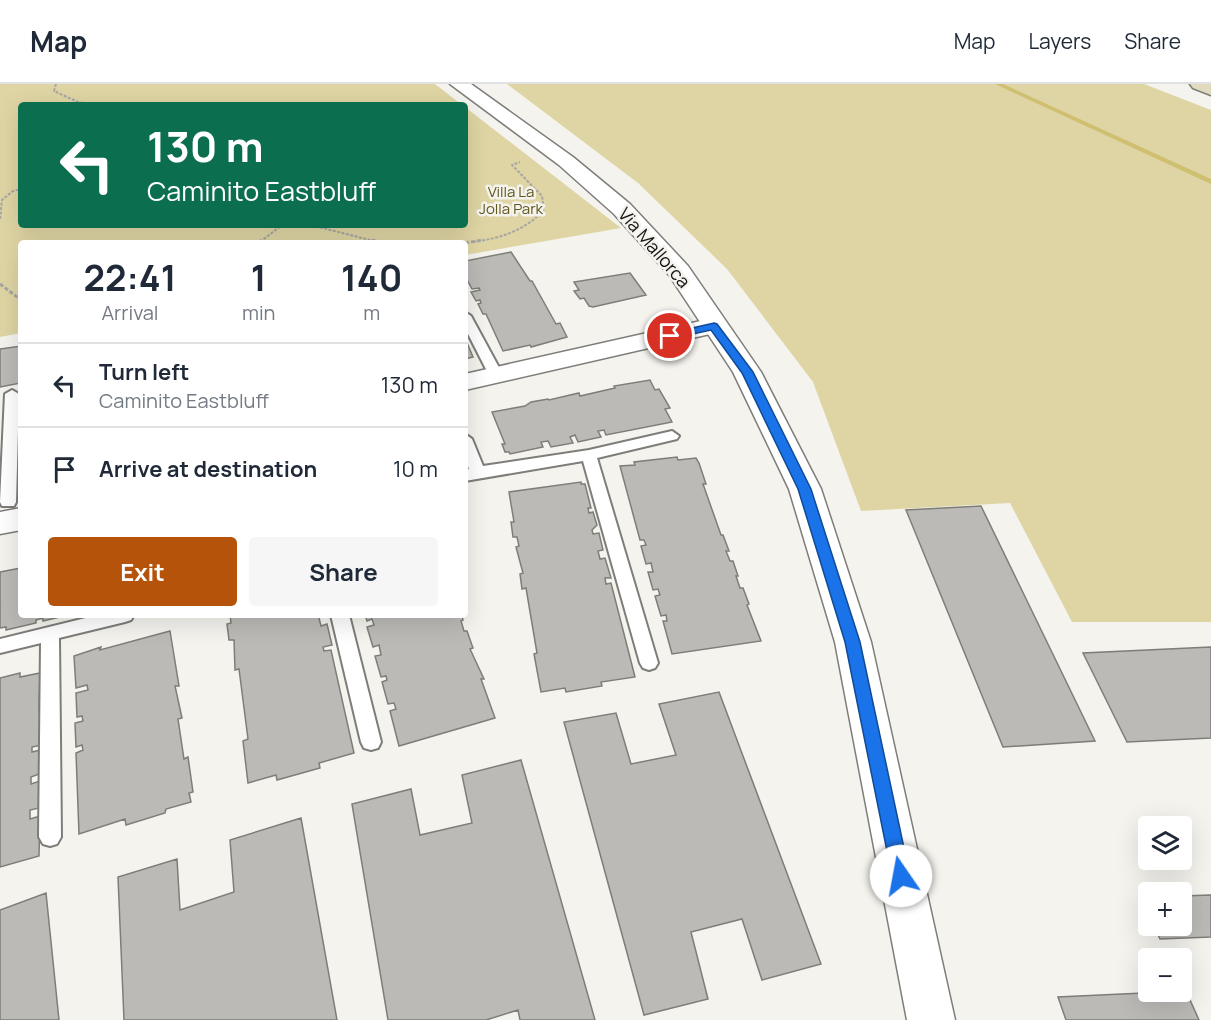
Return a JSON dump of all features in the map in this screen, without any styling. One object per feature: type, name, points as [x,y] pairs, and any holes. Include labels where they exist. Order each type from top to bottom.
[{"type":"main road","points":[[1199,84],[1211,88]]},
{"type":"street","name":"Via Mallorca","points":[[459,84],[552,151],[622,209],[679,271],[747,372],[805,489],[853,642],[931,1020]]},
{"type":"street","points":[[468,381],[714,326]]},
{"type":"lane","points":[[468,322],[496,375]]},
{"type":"lane","points":[[10,514],[11,394]]},
{"type":"lane","points":[[468,456],[471,474],[589,455],[672,436]]},
{"type":"lane","points":[[589,455],[649,663]]},
{"type":"lane","points":[[0,645],[112,618]]},
{"type":"lane","points":[[341,618],[371,742]]},
{"type":"lane","points":[[50,633],[50,837]]},
{"type":"path","points":[[56,84],[54,91],[64,97],[83,102]]},
{"type":"path","points":[[468,242],[519,232],[534,222],[544,210],[542,196],[512,165],[552,151]]},
{"type":"path","points":[[0,219],[2,200],[18,190]]},
{"type":"path","points":[[263,240],[278,228]]},
{"type":"path","points":[[323,228],[370,240]]},
{"type":"path","points":[[0,284],[18,298]]},
{"type":"green space","name":"Villa La Jolla Park","points":[[0,84],[435,84],[458,102],[18,102],[18,228],[468,228],[468,109],[621,228],[468,254],[468,240],[18,240],[18,334],[0,337]]},
{"type":"green space","points":[[507,84],[1144,84],[1211,110],[1211,622],[1072,622],[1010,503],[861,511],[813,382],[727,269],[638,183]]},
{"type":"building","points":[[511,252],[532,281],[556,324],[560,323],[567,337],[531,347],[530,345],[503,351],[486,314],[483,314],[478,304],[481,303],[480,300],[476,301],[471,292],[480,290],[479,288],[472,289],[468,282],[468,260]]},
{"type":"building","points":[[630,273],[646,295],[593,307],[589,306],[584,298],[580,299],[574,291],[579,290],[574,282]]},
{"type":"building","points":[[468,345],[473,357],[468,358]]},
{"type":"building","points":[[18,346],[18,384],[0,387],[0,349]]},
{"type":"building","points":[[650,380],[655,390],[659,389],[670,408],[665,409],[672,422],[606,435],[604,430],[598,431],[601,437],[578,442],[575,435],[570,437],[573,443],[551,447],[548,441],[541,442],[543,447],[510,454],[505,452],[502,444],[505,444],[492,412],[525,406],[531,402],[579,393],[580,396],[615,388],[614,386]]},
{"type":"building","points":[[677,457],[678,460],[696,458],[699,463],[706,484],[703,484],[729,551],[726,551],[730,561],[733,561],[740,588],[743,588],[761,641],[672,654],[663,621],[667,621],[666,615],[661,616],[655,596],[660,595],[658,589],[653,590],[648,572],[653,572],[651,563],[646,564],[641,546],[646,545],[644,540],[640,540],[620,466]]},
{"type":"building","points":[[581,482],[585,484],[591,508],[588,508],[589,513],[593,512],[597,525],[592,530],[593,534],[599,533],[603,550],[598,551],[600,559],[605,558],[611,578],[605,578],[606,584],[611,583],[635,677],[601,682],[602,686],[566,692],[565,688],[541,692],[526,588],[522,589],[520,574],[523,573],[516,547],[519,546],[517,537],[513,537],[511,522],[514,522],[509,492]]},
{"type":"building","points":[[981,506],[1095,741],[1003,747],[906,510]]},
{"type":"building","points":[[18,569],[18,618],[43,618],[36,620],[36,623],[6,630],[6,627],[0,628],[0,572]]},
{"type":"building","points":[[230,618],[319,618],[321,626],[327,624],[332,645],[323,647],[324,651],[331,650],[354,753],[319,763],[320,768],[277,780],[276,775],[248,783],[243,741],[248,739],[239,669],[235,670],[234,640],[229,640],[227,624],[231,623]]},
{"type":"building","points":[[366,618],[463,618],[461,621],[464,631],[467,631],[473,648],[470,649],[484,679],[481,679],[495,718],[399,746],[390,711],[396,709],[394,703],[388,704],[382,682],[387,680],[386,676],[381,677],[375,656],[381,655],[379,645],[373,647],[367,627],[374,625],[372,619],[367,621]]},
{"type":"building","points":[[170,631],[179,686],[175,686],[182,718],[178,719],[184,759],[188,757],[193,792],[189,793],[191,802],[126,825],[125,819],[79,834],[76,753],[83,750],[82,745],[76,747],[75,723],[83,721],[82,716],[77,717],[76,693],[88,690],[87,685],[76,688],[74,656],[101,647],[100,650]]},
{"type":"building","points":[[1211,647],[1211,738],[1127,742],[1083,653]]},
{"type":"building","points":[[20,673],[20,677],[40,673],[39,710],[42,709],[42,745],[32,747],[32,752],[40,750],[39,774],[31,777],[31,784],[40,781],[39,808],[30,810],[30,819],[40,816],[39,856],[0,867],[0,678]]},
{"type":"building","points":[[719,692],[821,964],[762,980],[742,919],[691,932],[708,999],[644,1015],[564,722],[616,713],[631,764],[676,755],[659,704]]},
{"type":"building","points":[[521,760],[595,1020],[520,1020],[518,1010],[486,1020],[388,1020],[352,804],[411,789],[420,835],[472,823],[462,775]]},
{"type":"building","points":[[301,818],[337,1020],[124,1020],[118,877],[177,859],[180,910],[234,892],[230,840]]},
{"type":"building","points":[[46,893],[59,1020],[0,1020],[0,910]]},
{"type":"building","points":[[1211,895],[1211,937],[1160,939],[1159,936],[1192,936],[1192,896]]},
{"type":"building","points":[[1138,993],[1138,1002],[1191,1002],[1199,1020],[1066,1020],[1058,997]]},
{"type":"waterway","points":[[998,84],[1211,182]]},
{"type":"route","points":[[670,336],[714,326],[747,372],[805,489],[853,642],[901,876]]}]
